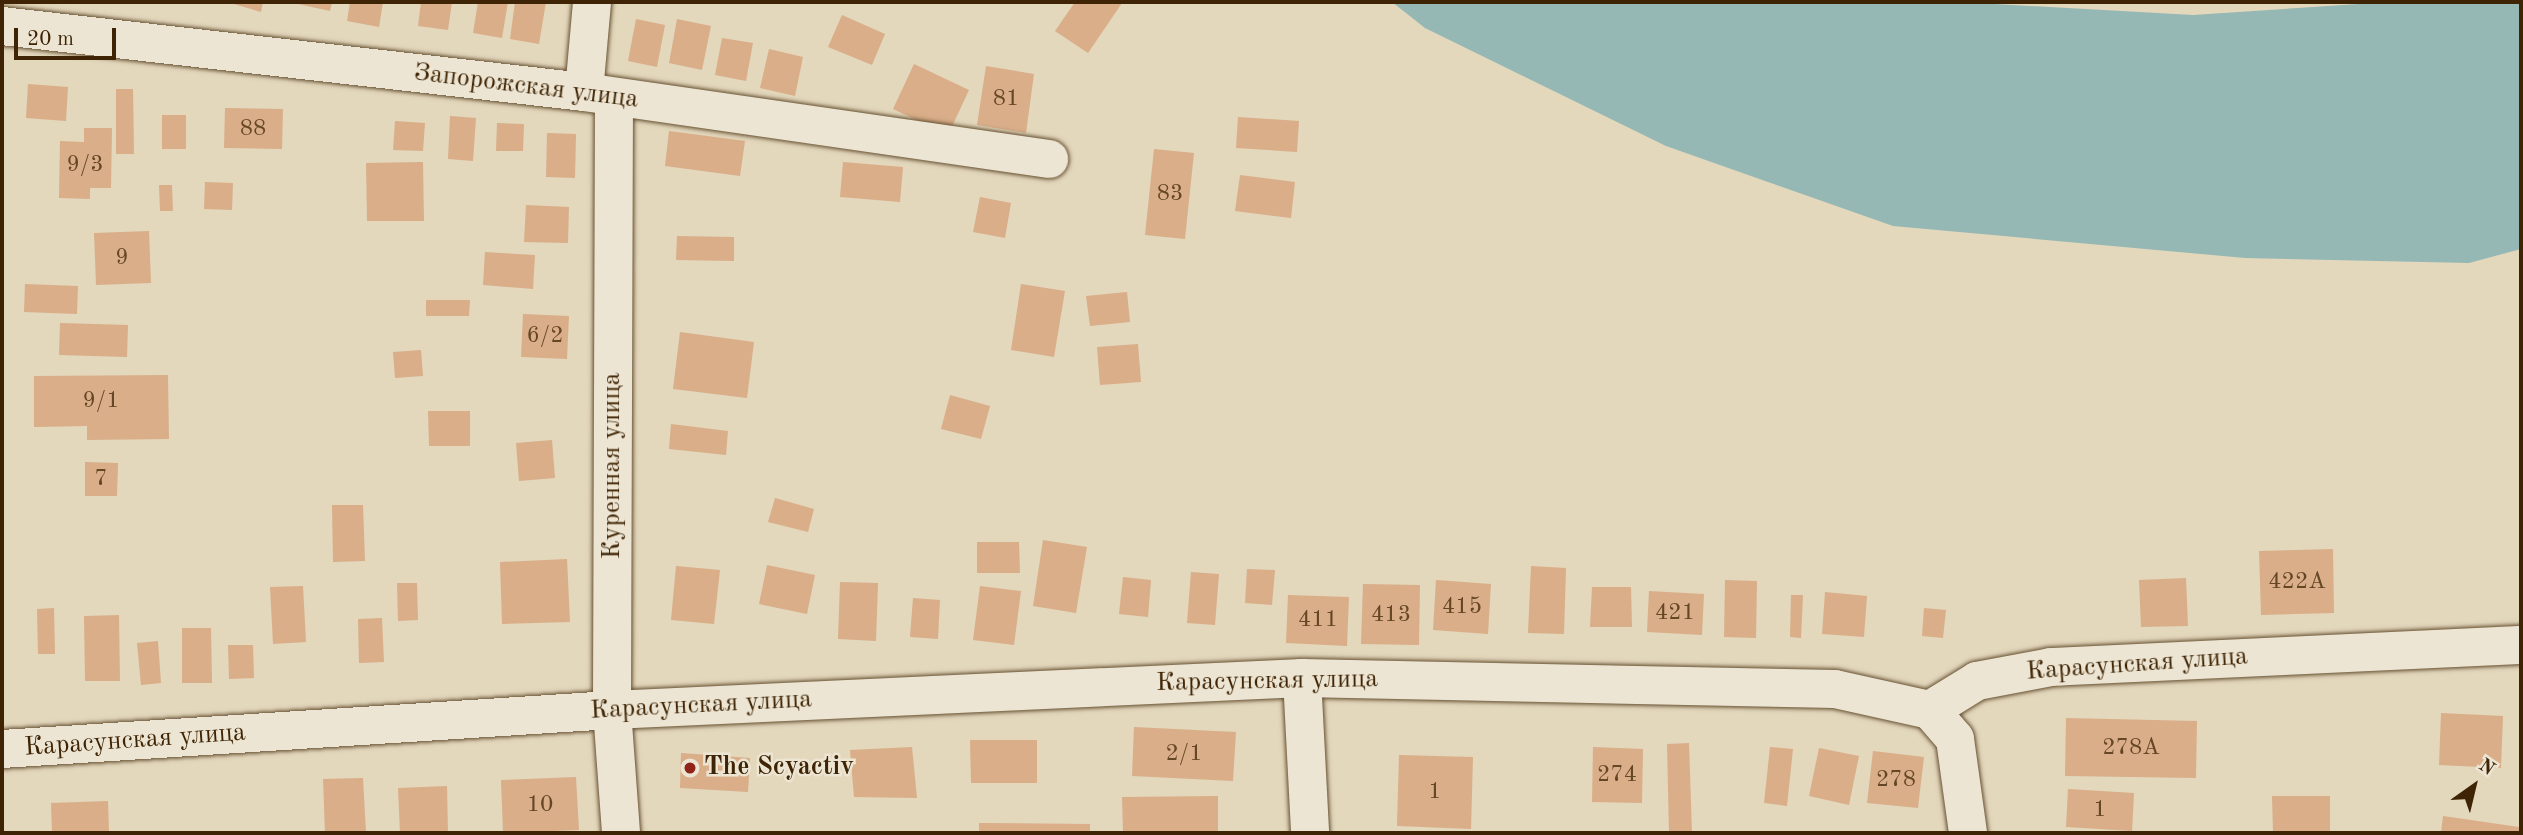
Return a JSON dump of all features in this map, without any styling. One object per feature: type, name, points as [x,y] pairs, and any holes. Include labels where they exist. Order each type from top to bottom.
[{"type":"street","name":"Куренная улица","points":[[592,2],[599,95],[612,710],[621,833]]},
{"type":"street","name":"Запорожская улица","points":[[2,26],[599,95],[1049,159]]},
{"type":"street","name":"Карасунская улица","points":[[2,749],[612,710],[1302,678],[1835,689],[1930,710],[1977,681],[2051,667],[2521,645]]},
{"type":"street","points":[[1302,678],[1310,833]]},
{"type":"street","points":[[1930,710],[1955,738],[1968,833]]},
{"type":"water","points":[[1392,2],[1960,2],[2193,15],[2389,2],[2521,2],[2521,249],[2469,263],[2245,258],[1893,226],[1666,146],[1425,28]]},
{"type":"building","points":[[227,2],[263,2],[261,12]]},
{"type":"building","points":[[289,2],[332,2],[330,11]]},
{"type":"building","points":[[350,2],[383,2],[379,27],[347,21]]},
{"type":"building","points":[[421,2],[452,2],[448,30],[418,26]]},
{"type":"building","points":[[478,2],[508,2],[502,38],[473,33]]},
{"type":"building","points":[[515,2],[546,2],[539,44],[510,39]]},
{"type":"building","points":[[1075,2],[1122,3],[1088,53],[1055,31]]},
{"type":"building","points":[[842,15],[885,34],[872,65],[828,47]]},
{"type":"building","points":[[636,19],[665,25],[657,67],[628,61]]},
{"type":"building","points":[[677,19],[711,26],[702,70],[669,63]]},
{"type":"building","points":[[722,38],[753,43],[746,81],[715,75]]},
{"type":"building","points":[[769,49],[803,57],[795,96],[760,88]]},
{"type":"building","points":[[914,64],[969,90],[948,135],[893,109]]},
{"type":"building","points":[[986,66],[1034,74],[1026,133],[977,125]]},
{"type":"building","points":[[28,84],[68,87],[66,121],[26,118]]},
{"type":"building","points":[[116,89],[133,89],[134,154],[116,154]]},
{"type":"building","points":[[225,108],[283,109],[282,149],[224,148]]},
{"type":"building","points":[[162,115],[186,115],[186,149],[162,149]]},
{"type":"building","points":[[450,116],[476,118],[473,161],[448,159]]},
{"type":"building","points":[[1238,117],[1299,121],[1297,152],[1236,148]]},
{"type":"building","points":[[395,121],[425,123],[423,151],[393,150]]},
{"type":"building","points":[[497,123],[524,124],[523,151],[496,151]]},
{"type":"building","points":[[84,128],[112,128],[111,188],[90,188],[90,199],[59,198],[60,141],[84,142]]},
{"type":"building","points":[[669,131],[745,141],[740,176],[665,166]]},
{"type":"building","points":[[547,133],[576,134],[575,178],[546,177]]},
{"type":"building","points":[[1154,149],[1194,153],[1185,239],[1145,235]]},
{"type":"building","points":[[423,162],[424,221],[367,221],[366,163]]},
{"type":"building","points":[[843,162],[903,167],[900,202],[840,197]]},
{"type":"building","points":[[1240,175],[1295,182],[1291,218],[1235,211]]},
{"type":"building","points":[[205,182],[233,183],[232,210],[204,209]]},
{"type":"building","points":[[159,185],[172,185],[173,211],[160,211]]},
{"type":"building","points":[[980,197],[1011,203],[1005,238],[973,232]]},
{"type":"building","points":[[526,205],[569,207],[568,243],[524,242]]},
{"type":"building","points":[[149,231],[151,283],[96,285],[94,233]]},
{"type":"building","points":[[677,236],[734,237],[734,261],[676,260]]},
{"type":"building","points":[[485,252],[535,255],[533,289],[483,285]]},
{"type":"building","points":[[25,284],[78,286],[77,314],[24,312]]},
{"type":"building","points":[[1021,284],[1065,291],[1054,357],[1011,350]]},
{"type":"building","points":[[1127,292],[1130,322],[1090,326],[1086,296]]},
{"type":"building","points":[[426,300],[470,300],[469,316],[426,316]]},
{"type":"building","points":[[523,314],[569,316],[567,359],[521,357]]},
{"type":"building","points":[[60,323],[128,325],[127,357],[59,355]]},
{"type":"building","points":[[680,332],[754,342],[747,398],[673,389]]},
{"type":"building","points":[[1138,344],[1141,382],[1100,385],[1097,347]]},
{"type":"building","points":[[421,350],[423,376],[395,378],[393,352]]},
{"type":"building","points":[[168,375],[169,439],[87,440],[87,426],[34,427],[34,376]]},
{"type":"building","points":[[950,395],[990,406],[981,439],[941,429]]},
{"type":"building","points":[[428,411],[470,411],[470,446],[429,446]]},
{"type":"building","points":[[671,424],[728,431],[726,455],[669,449]]},
{"type":"building","points":[[552,440],[555,478],[519,481],[516,443]]},
{"type":"building","points":[[85,462],[118,463],[117,496],[85,496]]},
{"type":"building","points":[[775,498],[814,509],[808,532],[768,522]]},
{"type":"building","points":[[332,505],[363,505],[365,561],[333,562]]},
{"type":"building","points":[[1043,540],[1087,547],[1076,613],[1033,606]]},
{"type":"building","points":[[977,542],[1019,542],[1020,573],[977,573]]},
{"type":"building","points":[[2333,549],[2334,613],[2261,615],[2259,551]]},
{"type":"building","points":[[567,559],[570,622],[502,624],[500,562]]},
{"type":"building","points":[[767,565],[815,575],[807,614],[759,604]]},
{"type":"building","points":[[676,566],[720,570],[714,624],[671,620]]},
{"type":"building","points":[[1531,566],[1566,568],[1564,634],[1528,633]]},
{"type":"building","points":[[1247,569],[1275,570],[1272,605],[1245,603]]},
{"type":"building","points":[[1191,572],[1219,574],[1215,625],[1187,623]]},
{"type":"building","points":[[1123,577],[1151,580],[1148,617],[1119,614]]},
{"type":"building","points":[[2186,578],[2188,626],[2141,627],[2139,580]]},
{"type":"building","points":[[1436,580],[1491,584],[1488,634],[1433,630]]},
{"type":"building","points":[[1725,580],[1757,581],[1756,638],[1724,637]]},
{"type":"building","points":[[840,582],[878,583],[876,641],[838,639]]},
{"type":"building","points":[[397,583],[417,583],[418,620],[398,621]]},
{"type":"building","points":[[1363,584],[1420,585],[1419,645],[1361,644]]},
{"type":"building","points":[[303,586],[306,642],[273,644],[270,587]]},
{"type":"building","points":[[980,586],[1021,591],[1014,645],[973,640]]},
{"type":"building","points":[[1592,587],[1631,587],[1632,627],[1590,627]]},
{"type":"building","points":[[1649,591],[1704,594],[1702,635],[1647,632]]},
{"type":"building","points":[[1825,592],[1867,596],[1864,637],[1822,634]]},
{"type":"building","points":[[1288,595],[1349,597],[1347,646],[1286,643]]},
{"type":"building","points":[[1791,595],[1803,595],[1801,638],[1790,637]]},
{"type":"building","points":[[913,598],[940,600],[938,639],[910,637]]},
{"type":"building","points":[[54,608],[55,654],[38,654],[37,609]]},
{"type":"building","points":[[1924,608],[1946,610],[1943,638],[1922,636]]},
{"type":"building","points":[[119,615],[120,681],[85,681],[84,616]]},
{"type":"building","points":[[382,618],[384,662],[359,663],[358,619]]},
{"type":"building","points":[[182,628],[211,628],[212,683],[182,683]]},
{"type":"building","points":[[158,641],[161,683],[141,685],[137,643]]},
{"type":"building","points":[[228,645],[253,645],[254,678],[229,679]]},
{"type":"building","points":[[2441,713],[2503,716],[2501,768],[2439,765]]},
{"type":"building","points":[[2066,718],[2197,721],[2196,778],[2065,776]]},
{"type":"building","points":[[1134,727],[1236,732],[1233,781],[1132,776]]},
{"type":"building","points":[[970,740],[1037,740],[1037,783],[971,783]]},
{"type":"building","points":[[1689,743],[1692,833],[1669,833],[1667,744]]},
{"type":"building","points":[[912,747],[917,798],[854,797],[850,750]]},
{"type":"building","points":[[1593,747],[1643,749],[1642,803],[1592,802]]},
{"type":"building","points":[[1770,747],[1793,749],[1787,806],[1764,803]]},
{"type":"building","points":[[1819,748],[1859,756],[1849,805],[1809,796]]},
{"type":"building","points":[[1873,751],[1924,757],[1918,808],[1867,803]]},
{"type":"building","points":[[681,753],[750,758],[748,792],[680,788]]},
{"type":"building","points":[[1399,755],[1473,757],[1471,829],[1397,826]]},
{"type":"building","points":[[576,777],[579,830],[503,833],[501,780]]},
{"type":"building","points":[[363,778],[366,833],[325,833],[323,779]]},
{"type":"building","points":[[447,786],[448,833],[400,833],[398,788]]},
{"type":"building","points":[[2068,789],[2134,793],[2132,831],[2066,827]]},
{"type":"building","points":[[1218,796],[1218,833],[1123,833],[1122,797]]},
{"type":"building","points":[[2272,796],[2330,796],[2330,833],[2273,833]]},
{"type":"building","points":[[108,801],[109,833],[52,833],[51,803]]},
{"type":"building","points":[[2443,816],[2519,827],[2519,833],[2441,833]]},
{"type":"building","points":[[979,823],[1090,824],[1090,833],[979,833]]},
{"type":"place","name":"The Scyactiv","points":[[690,768]]}]
